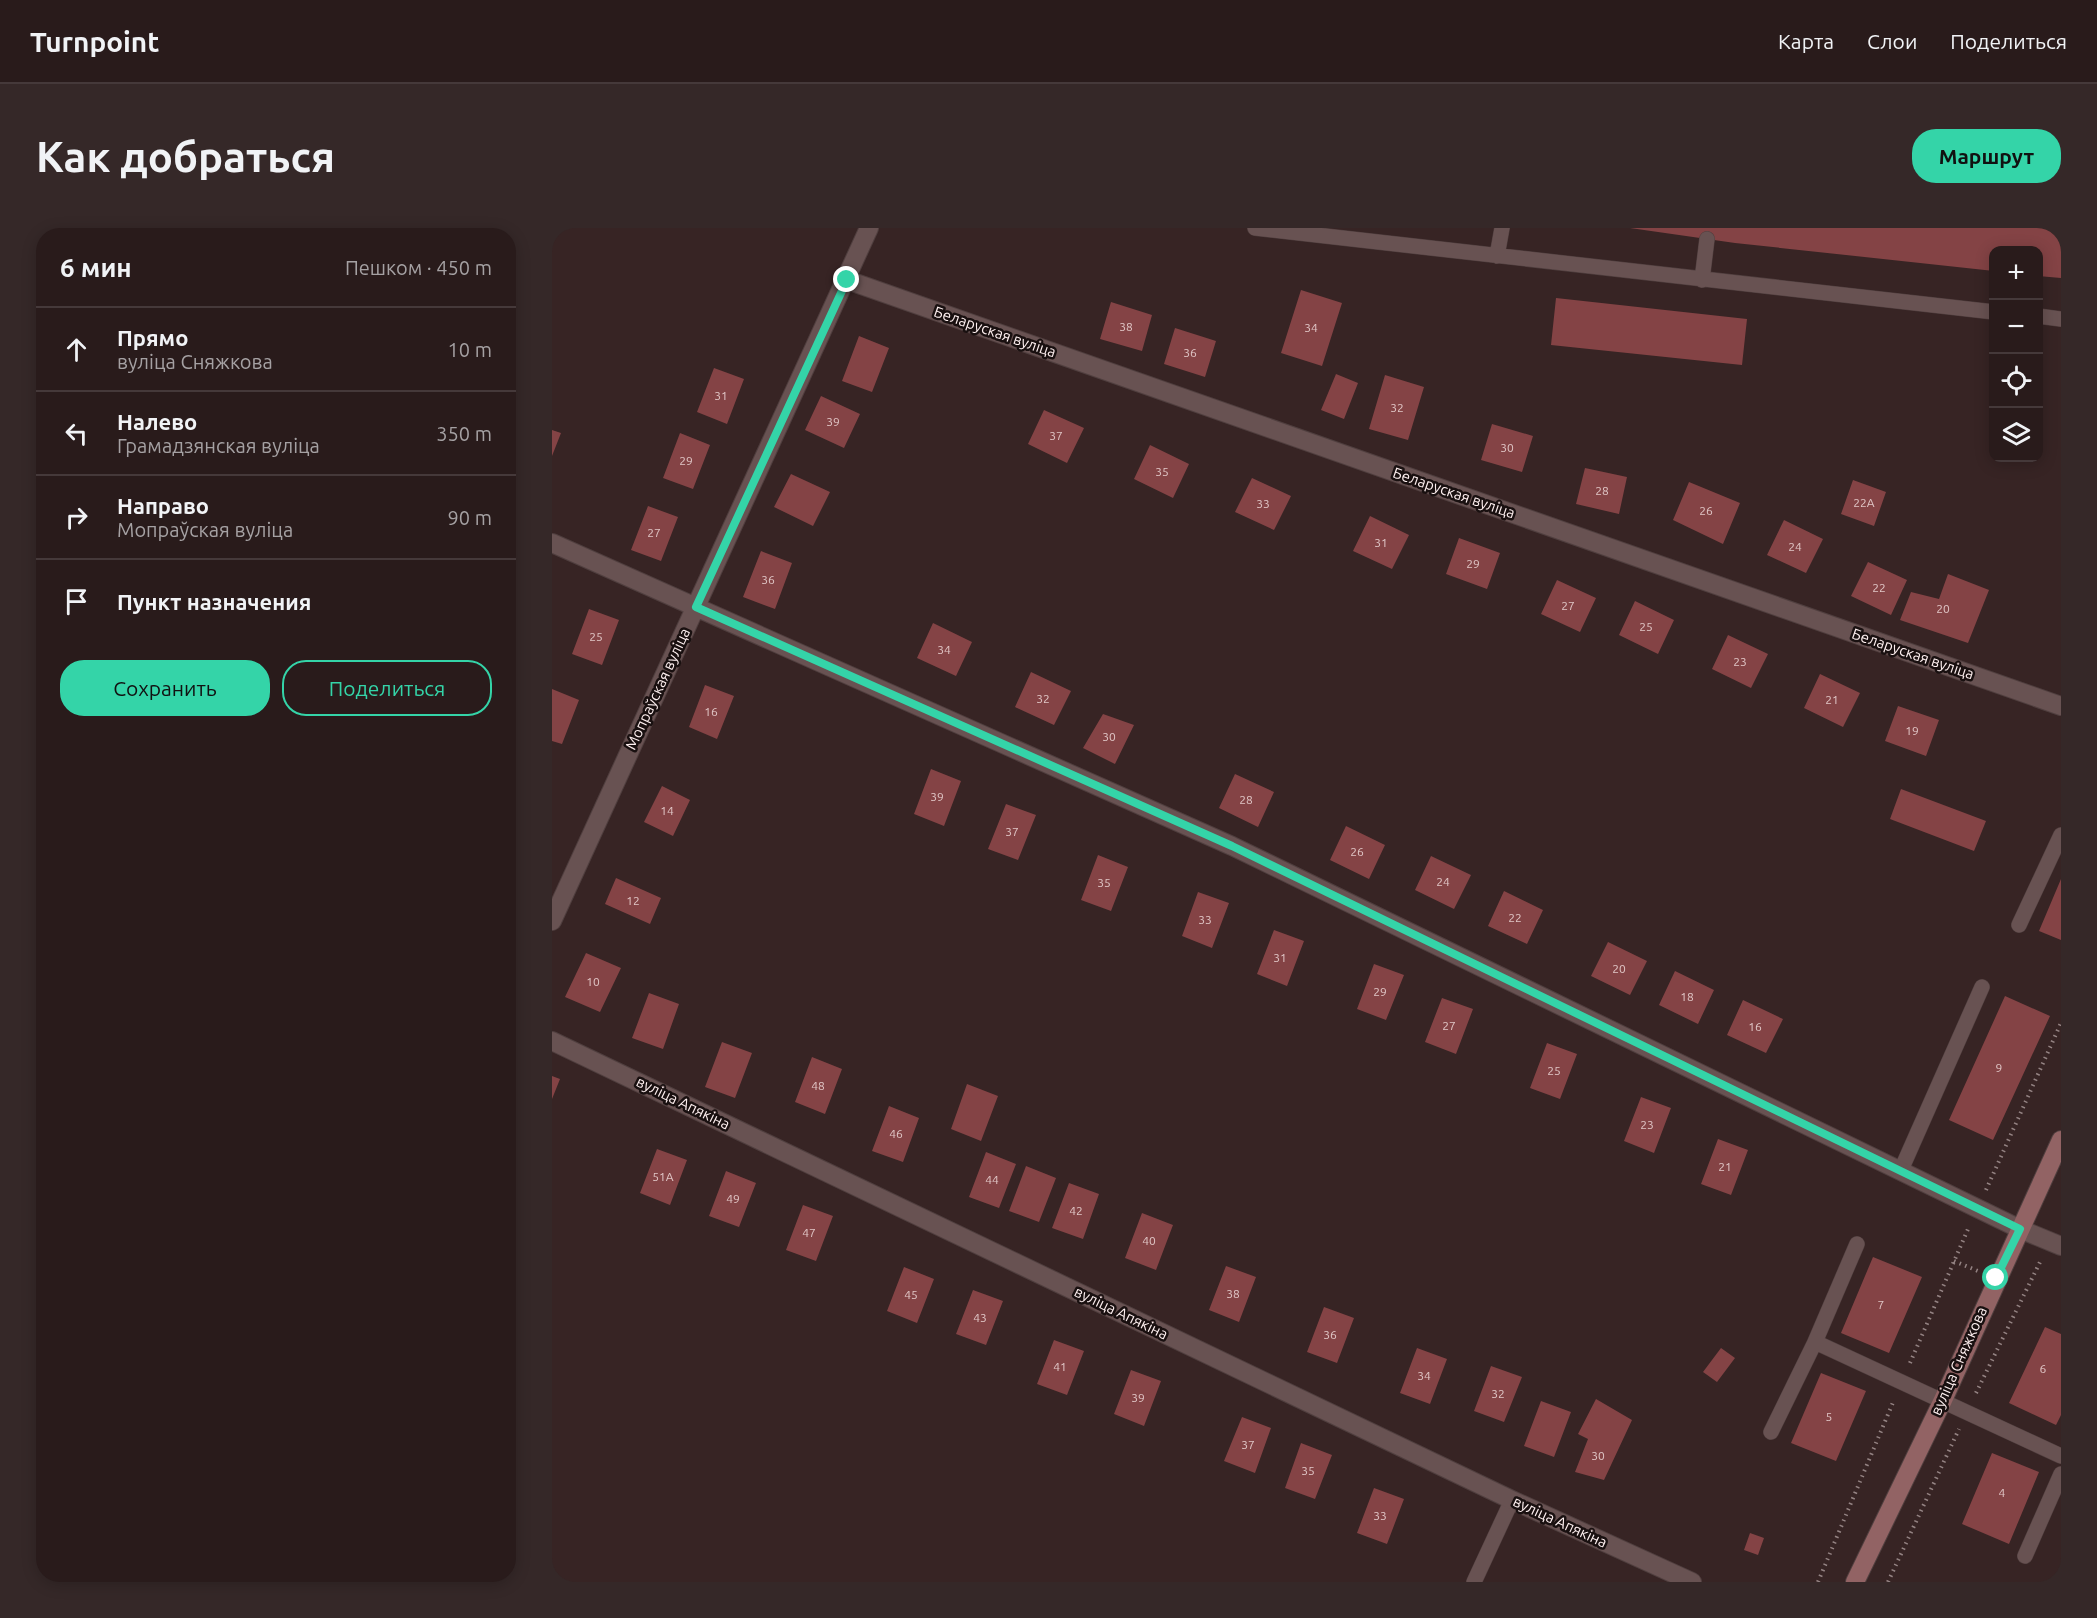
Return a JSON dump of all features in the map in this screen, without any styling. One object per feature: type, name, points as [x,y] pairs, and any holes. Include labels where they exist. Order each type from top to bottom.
[{"type":"street","name":"Мопраўская вуліца","points":[[552,921],[869,228]]},
{"type":"street","name":"Беларуская вуліца","points":[[847,280],[2061,706]]},
{"type":"street","points":[[552,543],[1232,846],[2020,1229],[2061,1246]]},
{"type":"street","name":"вуліца Апякіна","points":[[552,1041],[1512,1500],[1692,1582]]},
{"type":"street","name":"вуліца Сняжкова","points":[[1855,1582],[1943,1400],[2061,1140]]},
{"type":"lane","points":[[1255,228],[1989,311]]},
{"type":"lane","points":[[1497,256],[1502,228]]},
{"type":"lane","points":[[1702,280],[1707,239]]},
{"type":"lane","points":[[2043,317],[2061,319]]},
{"type":"lane","points":[[2019,925],[2061,835]]},
{"type":"lane","points":[[1901,1170],[1982,987]]},
{"type":"lane","points":[[1771,1432],[1815,1342],[1857,1244]]},
{"type":"lane","points":[[1815,1342],[2061,1456]]},
{"type":"lane","points":[[2025,1556],[2061,1474]]},
{"type":"lane","points":[[1474,1582],[1512,1500]]},
{"type":"path","points":[[1818,1582],[1902,1381],[2061,1023]]},
{"type":"building","points":[[1630,228],[2061,228],[2061,278],[2043,276],[2043,246],[1989,246],[1989,270],[1735,243]]},
{"type":"building","points":[[1301,290],[1342,303],[1322,366],[1281,353]]},
{"type":"building","points":[[1556,298],[1747,319],[1742,365],[1551,345]]},
{"type":"building","points":[[1111,302],[1152,315],[1142,351],[1100,339]]},
{"type":"building","points":[[1175,328],[1216,341],[1205,377],[1164,364]]},
{"type":"building","points":[[859,336],[889,348],[872,392],[842,381]]},
{"type":"building","points":[[714,368],[744,379],[727,424],[697,412]]},
{"type":"building","points":[[1336,374],[1358,383],[1344,419],[1321,410]]},
{"type":"building","points":[[1385,375],[1424,387],[1408,440],[1369,429]]},
{"type":"building","points":[[821,396],[860,414],[844,448],[805,430]]},
{"type":"building","points":[[1044,410],[1084,428],[1067,463],[1028,444]]},
{"type":"building","points":[[1492,424],[1533,436],[1522,472],[1481,460]]},
{"type":"building","points":[[552,430],[561,433],[552,456]]},
{"type":"building","points":[[680,433],[710,445],[693,489],[663,478]]},
{"type":"building","points":[[1150,445],[1189,464],[1173,498],[1134,479]]},
{"type":"building","points":[[1585,468],[1627,477],[1619,514],[1576,504]]},
{"type":"building","points":[[791,474],[830,492],[813,526],[774,507]]},
{"type":"building","points":[[1252,478],[1291,496],[1274,530],[1235,512]]},
{"type":"building","points":[[1853,480],[1886,492],[1874,526],[1841,514]]},
{"type":"building","points":[[1689,482],[1740,503],[1723,544],[1673,520]]},
{"type":"building","points":[[648,506],[678,517],[661,561],[631,550]]},
{"type":"building","points":[[1370,516],[1409,535],[1392,569],[1353,551]]},
{"type":"building","points":[[1784,520],[1823,539],[1806,573],[1767,555]]},
{"type":"building","points":[[1459,538],[1500,553],[1487,589],[1446,574]]},
{"type":"building","points":[[761,551],[792,563],[775,609],[743,597]]},
{"type":"building","points":[[1868,562],[1907,580],[1891,615],[1851,596]]},
{"type":"building","points":[[1948,574],[1989,590],[1968,643],[1900,620],[1911,592],[1939,599]]},
{"type":"building","points":[[1557,580],[1596,598],[1580,632],[1541,614]]},
{"type":"building","points":[[1635,601],[1674,620],[1658,654],[1619,635]]},
{"type":"building","points":[[589,609],[619,620],[602,665],[572,654]]},
{"type":"building","points":[[933,623],[972,642],[956,676],[917,658]]},
{"type":"building","points":[[1728,635],[1768,654],[1751,688],[1712,669]]},
{"type":"building","points":[[1031,672],[1071,691],[1054,725],[1015,707]]},
{"type":"building","points":[[1820,674],[1860,693],[1843,727],[1804,708]]},
{"type":"building","points":[[705,685],[734,696],[717,739],[689,727]]},
{"type":"building","points":[[552,689],[579,700],[562,744],[552,741]]},
{"type":"building","points":[[1898,706],[1939,720],[1926,756],[1885,741]]},
{"type":"building","points":[[1103,714],[1134,725],[1115,764],[1083,748]]},
{"type":"building","points":[[931,769],[961,781],[944,826],[914,814]]},
{"type":"building","points":[[1235,774],[1274,792],[1258,827],[1219,808]]},
{"type":"building","points":[[662,786],[690,800],[673,836],[644,822]]},
{"type":"building","points":[[1901,789],[1986,821],[1974,851],[1890,819]]},
{"type":"building","points":[[1006,804],[1036,815],[1018,860],[988,849]]},
{"type":"building","points":[[1346,826],[1385,845],[1369,879],[1330,860]]},
{"type":"building","points":[[1098,855],[1128,867],[1111,911],[1081,900]]},
{"type":"building","points":[[1431,856],[1471,875],[1454,909],[1415,890]]},
{"type":"building","points":[[616,878],[661,898],[650,924],[605,904]]},
{"type":"building","points":[[2061,879],[2061,940],[2039,931]]},
{"type":"building","points":[[1504,891],[1543,910],[1527,944],[1488,926]]},
{"type":"building","points":[[1198,892],[1229,903],[1212,948],[1182,936]]},
{"type":"building","points":[[1274,930],[1304,941],[1287,986],[1257,974]]},
{"type":"building","points":[[1608,942],[1647,961],[1630,995],[1591,976]]},
{"type":"building","points":[[586,953],[621,968],[600,1012],[565,997]]},
{"type":"building","points":[[1374,964],[1404,975],[1386,1020],[1357,1009]]},
{"type":"building","points":[[1675,971],[1714,990],[1698,1024],[1659,1005]]},
{"type":"building","points":[[649,993],[679,1004],[663,1049],[632,1038]]},
{"type":"building","points":[[2005,996],[2050,1016],[1993,1140],[1949,1120]]},
{"type":"building","points":[[1442,998],[1473,1009],[1456,1054],[1425,1042]]},
{"type":"building","points":[[1743,1000],[1783,1019],[1766,1053],[1727,1035]]},
{"type":"building","points":[[722,1042],[752,1053],[735,1098],[705,1087]]},
{"type":"building","points":[[1547,1043],[1577,1054],[1560,1099],[1530,1088]]},
{"type":"building","points":[[812,1057],[842,1069],[825,1114],[795,1102]]},
{"type":"building","points":[[552,1076],[560,1079],[552,1099]]},
{"type":"building","points":[[967,1084],[998,1096],[981,1141],[951,1129]]},
{"type":"building","points":[[1641,1097],[1671,1108],[1654,1153],[1624,1141]]},
{"type":"building","points":[[889,1106],[919,1118],[903,1162],[872,1151]]},
{"type":"building","points":[[1718,1139],[1748,1150],[1731,1195],[1701,1184]]},
{"type":"building","points":[[657,1149],[687,1160],[670,1205],[640,1193]]},
{"type":"building","points":[[986,1152],[1016,1164],[999,1208],[969,1197]]},
{"type":"building","points":[[1026,1166],[1056,1178],[1039,1222],[1009,1211]]},
{"type":"building","points":[[726,1171],[756,1183],[739,1227],[709,1216]]},
{"type":"building","points":[[1069,1183],[1099,1194],[1083,1239],[1052,1228]]},
{"type":"building","points":[[803,1205],[833,1216],[816,1261],[786,1250]]},
{"type":"building","points":[[1142,1213],[1173,1225],[1156,1270],[1125,1258]]},
{"type":"building","points":[[1873,1257],[1922,1277],[1889,1353],[1841,1333]]},
{"type":"building","points":[[1226,1266],[1256,1277],[1239,1322],[1209,1310]]},
{"type":"building","points":[[904,1267],[934,1279],[917,1323],[887,1311]]},
{"type":"building","points":[[973,1290],[1003,1301],[986,1345],[956,1334]]},
{"type":"building","points":[[1324,1307],[1354,1318],[1337,1363],[1307,1352]]},
{"type":"building","points":[[2045,1327],[2061,1334],[2061,1415],[2056,1425],[2009,1403]]},
{"type":"building","points":[[1054,1340],[1084,1351],[1067,1395],[1037,1384]]},
{"type":"building","points":[[1417,1348],[1447,1359],[1430,1404],[1400,1393]]},
{"type":"building","points":[[1721,1348],[1735,1358],[1717,1382],[1703,1372]]},
{"type":"building","points":[[1491,1366],[1522,1377],[1504,1422],[1474,1411]]},
{"type":"building","points":[[1131,1370],[1161,1381],[1144,1426],[1114,1414]]},
{"type":"building","points":[[1821,1373],[1866,1391],[1836,1461],[1791,1443]]},
{"type":"building","points":[[1596,1399],[1632,1420],[1604,1480],[1575,1472],[1588,1439],[1578,1434]]},
{"type":"building","points":[[1541,1401],[1571,1412],[1554,1457],[1524,1446]]},
{"type":"building","points":[[1242,1417],[1271,1428],[1255,1473],[1224,1461]]},
{"type":"building","points":[[1301,1443],[1332,1455],[1315,1499],[1285,1488]]},
{"type":"building","points":[[1992,1453],[2039,1472],[2009,1544],[1962,1524]]},
{"type":"building","points":[[1374,1488],[1404,1499],[1387,1544],[1357,1533]]},
{"type":"building","points":[[1750,1533],[1764,1538],[1758,1555],[1744,1550]]},
{"type":"route","points":[[847,280],[696,607],[1232,846],[2020,1229],[1996,1278]]}]
